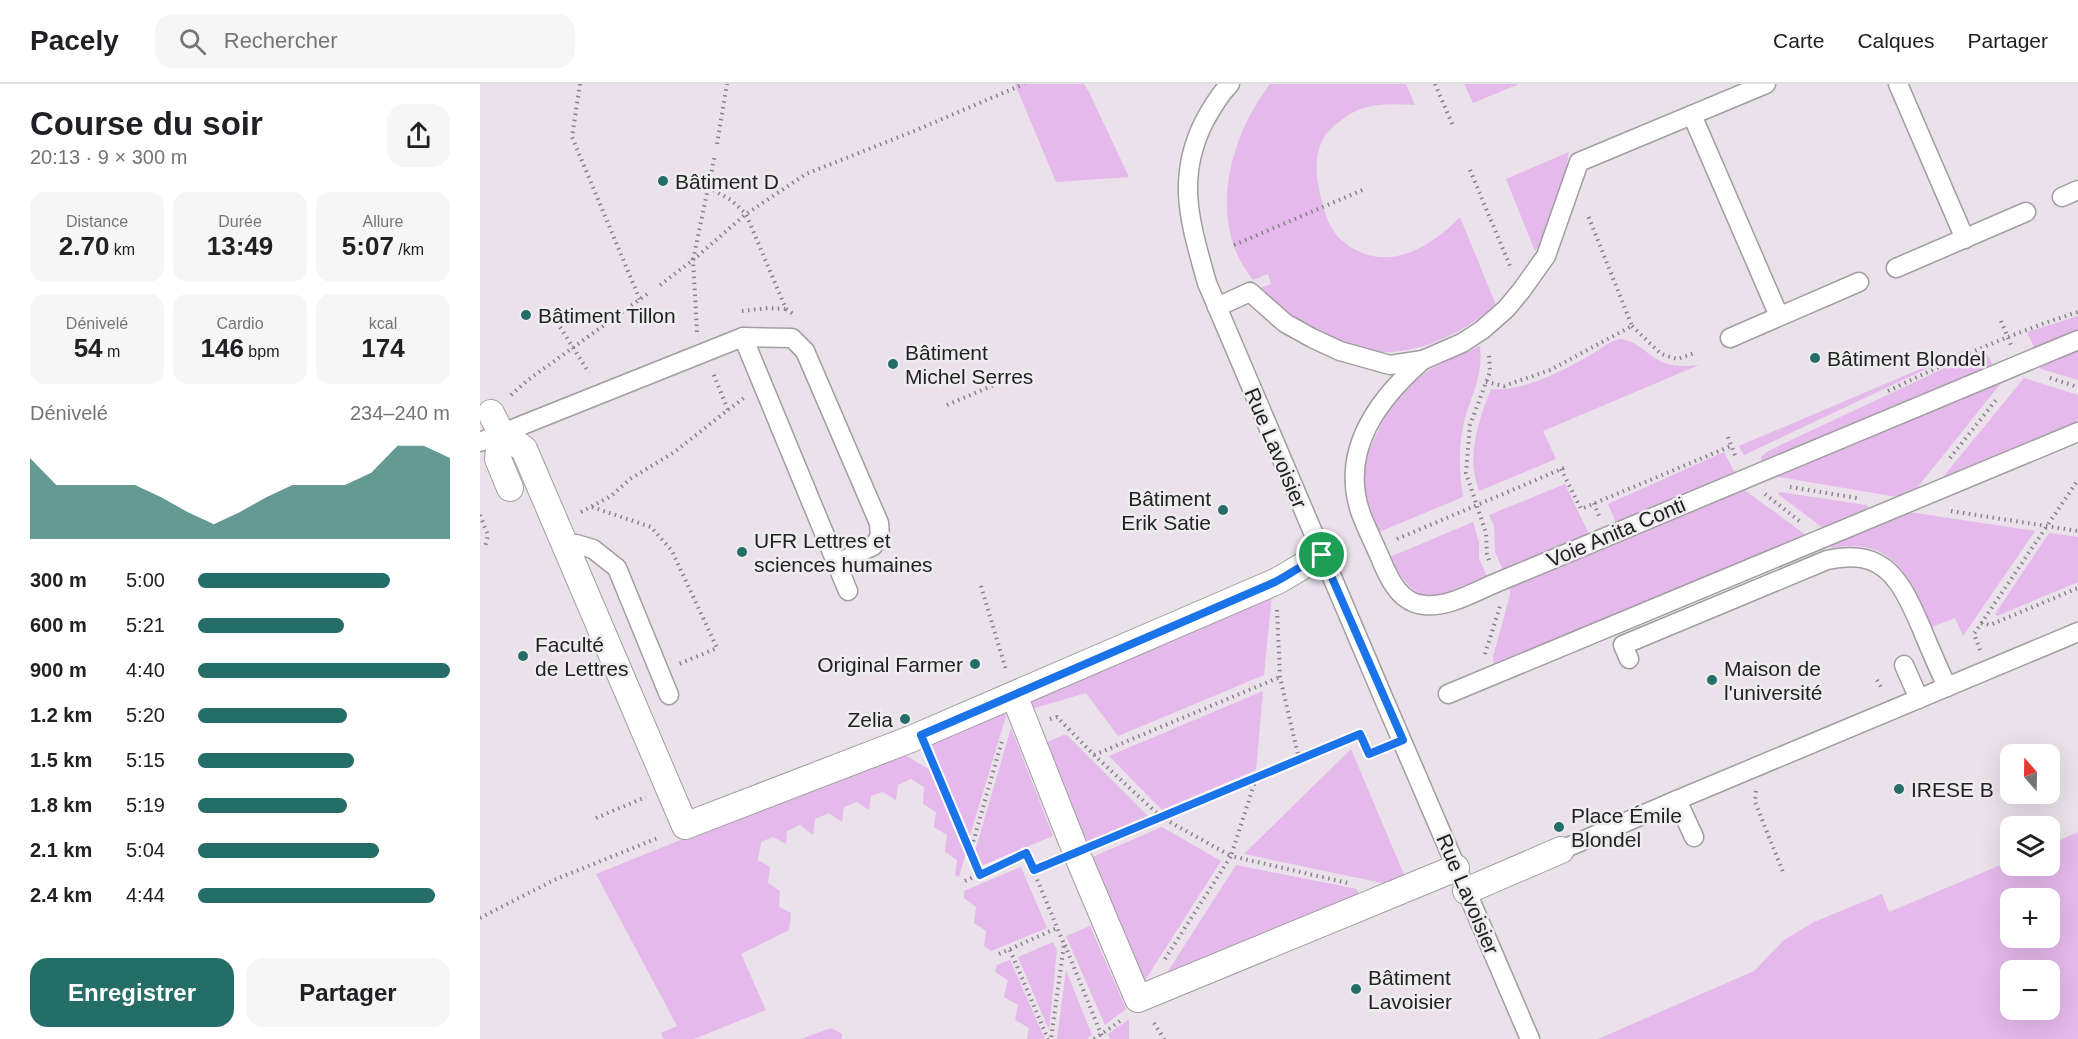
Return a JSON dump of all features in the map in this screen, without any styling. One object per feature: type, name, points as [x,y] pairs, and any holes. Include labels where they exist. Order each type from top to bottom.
[{"type":"street","points":[[491,429],[524,448],[685,826],[921,735],[1275,582],[1322,555]]},
{"type":"street","points":[[491,429],[504,491],[536,477]]},
{"type":"street","points":[[1014,695],[1076,852],[1138,999],[1456,868]]},
{"type":"street","points":[[1466,891],[1562,849]]},
{"type":"lane","name":"Rue Lavoisier","points":[[1230,84],[1211,110],[1197,136],[1190,159],[1187,184],[1194,237],[1207,283],[1530,1039]]},
{"type":"lane","name":"Voie Anita Conti","points":[[1766,84],[1580,162],[1546,256],[1521,291],[1506,309],[1482,330],[1462,343],[1423,360],[1398,381],[1372,417],[1357,453],[1354,471],[1360,509],[1389,578],[1410,602],[1426,606],[1451,601],[2078,340]]},
{"type":"lane","points":[[1898,84],[1965,239]]},
{"type":"lane","points":[[1692,115],[1779,316]]},
{"type":"lane","points":[[1896,268],[2026,212]]},
{"type":"lane","points":[[1730,338],[1859,282]]},
{"type":"lane","name":"Voie Anita Conti","points":[[1217,307],[1250,292],[1285,323],[1340,351],[1390,364],[1423,360]]},
{"type":"lane","points":[[742,337],[848,591]]},
{"type":"lane","points":[[491,429],[742,337],[792,338],[805,351],[879,523],[880,537],[873,546],[836,564]]},
{"type":"lane","points":[[1448,694],[2078,432]]},
{"type":"lane","points":[[560,535],[576,544],[594,549],[617,568],[669,695]]},
{"type":"lane","points":[[1629,659],[1623,645],[1827,560],[1847,555],[1866,559],[1886,569],[1905,590],[1947,687]]},
{"type":"lane","points":[[1562,849],[1677,800],[1757,776],[1919,699],[2078,632]]},
{"type":"lane","points":[[1904,665],[1919,699]]},
{"type":"lane","points":[[1677,800],[1694,837]]},
{"type":"path","points":[[580,84],[572,137],[640,300]]},
{"type":"path","points":[[717,144],[727,84]]},
{"type":"path","points":[[660,285],[746,214],[806,174],[1024,84]]},
{"type":"path","points":[[1435,84],[1453,126]]},
{"type":"path","points":[[715,155],[693,260],[696,330],[728,410]]},
{"type":"path","points":[[1470,170],[1521,291]]},
{"type":"path","points":[[1574,181],[1632,326],[1661,354],[1677,359],[1694,353]]},
{"type":"path","points":[[708,187],[731,200],[746,214],[786,309],[794,315]]},
{"type":"path","points":[[1234,245],[1365,189]]},
{"type":"path","points":[[491,429],[528,380],[650,292]]},
{"type":"path","points":[[2001,321],[2007,336]]},
{"type":"path","points":[[557,322],[589,373]]},
{"type":"path","points":[[1486,382],[1504,386],[1550,370],[1632,326]]},
{"type":"path","points":[[1482,330],[1489,342],[1490,372],[1470,425],[1466,473],[1486,533],[1487,554],[1503,598],[1485,654],[1491,676]]},
{"type":"path","points":[[947,405],[1015,376]]},
{"type":"path","points":[[560,535],[591,506],[611,496],[630,478],[673,453],[762,384]]},
{"type":"path","points":[[1944,465],[2001,393]]},
{"type":"path","points":[[1376,548],[1563,468],[1581,509],[1731,446],[1728,436]]},
{"type":"path","points":[[1981,652],[1974,634],[2078,480]]},
{"type":"path","points":[[1786,486],[1862,499]]},
{"type":"path","points":[[1762,491],[1806,525]]},
{"type":"path","points":[[591,506],[651,527],[672,551],[717,648],[704,653]]},
{"type":"path","points":[[1941,510],[2078,531]]},
{"type":"path","points":[[480,515],[488,535],[484,547]]},
{"type":"path","points":[[1275,582],[1280,677],[1299,759]]},
{"type":"path","points":[[981,586],[1014,695]]},
{"type":"path","points":[[1981,623],[1990,625],[2078,588]]},
{"type":"path","points":[[1094,755],[1280,677]]},
{"type":"path","points":[[1877,680],[1881,687]]},
{"type":"path","points":[[1025,724],[1058,717],[1094,755],[1161,817],[1231,856],[1358,885]]},
{"type":"path","points":[[1034,870],[1360,734],[1369,754],[1403,740]]},
{"type":"path","points":[[921,735],[980,875]]},
{"type":"path","points":[[970,853],[1003,738]]},
{"type":"path","points":[[1757,776],[1755,802],[1784,872]]},
{"type":"path","points":[[1163,961],[1231,856],[1256,778]]},
{"type":"path","points":[[596,818],[669,788]]},
{"type":"path","points":[[480,918],[554,880],[685,826]]},
{"type":"path","points":[[965,880],[1026,853],[1102,1037]]},
{"type":"path","points":[[999,954],[1058,928]]},
{"type":"path","points":[[1050,1039],[1064,944]]},
{"type":"path","points":[[1010,950],[1050,1039]]},
{"type":"path","points":[[1094,1039],[1102,1037],[1128,1015],[1138,999]]},
{"type":"shaded area","points":[[480,84],[2078,84],[2078,1039],[480,1039]]},
{"type":"shaded area","points":[[1015,84],[1084,84],[1129,177],[1056,182]]},
{"type":"shaded area","points":[[1270,84],[1406,84],[1415,105],[1363,108],[1337,124],[1322,141],[1318,154],[1317,174],[1328,221],[1338,236],[1352,248],[1370,255],[1384,257],[1412,252],[1438,237],[1460,217],[1496,305],[1465,327],[1431,344],[1394,352],[1375,352],[1340,344],[1292,316],[1266,294],[1260,288],[1271,284],[1268,274],[1253,280],[1239,257],[1230,232],[1227,207],[1228,180],[1234,154],[1243,129]]},
{"type":"shaded area","points":[[1464,84],[1519,84],[1473,103]]},
{"type":"shaded area","points":[[1569,152],[1554,217],[1535,251],[1506,179]]},
{"type":"shaded area","points":[[2078,316],[2078,331],[2035,349],[2027,332]]},
{"type":"shaded area","points":[[1621,339],[1634,343],[1664,363],[1681,366],[1699,365],[1543,431],[1556,459],[1479,491],[1474,465],[1475,439],[1491,389],[1516,387],[1543,379]]},
{"type":"shaded area","points":[[1979,344],[1744,455],[1739,446]]},
{"type":"shaded area","points":[[1480,346],[1479,375],[1461,438],[1460,467],[1463,497],[1379,532],[1364,479],[1366,460],[1378,431],[1398,399],[1420,377]]},
{"type":"shaded area","points":[[1985,349],[1993,366],[1762,462],[1761,457],[1768,451]]},
{"type":"shaded area","points":[[2078,349],[2078,380],[2041,369],[2039,365]]},
{"type":"shaded area","points":[[2024,378],[2078,395],[2078,421],[1943,477]]},
{"type":"shaded area","points":[[2002,382],[1916,489],[1897,497],[1773,476]]},
{"type":"shaded area","points":[[1724,452],[1735,473],[1616,523],[1608,504]]},
{"type":"shaded area","points":[[1565,484],[1589,534],[1503,570],[1495,552],[1494,526],[1489,515]]},
{"type":"shaded area","points":[[1743,489],[1806,535],[1494,664],[1493,657],[1510,595],[1510,586]]},
{"type":"shaded area","points":[[1780,492],[1866,505],[1869,508],[1823,528],[1778,494]]},
{"type":"shaded area","points":[[1909,512],[2035,531],[1963,636],[1955,618],[1932,627],[1908,578],[1886,555],[1854,546],[1832,548],[1830,544]]},
{"type":"shaded area","points":[[1473,522],[1479,543],[1479,558],[1487,577],[1435,597],[1420,593],[1407,584],[1390,557]]},
{"type":"shaded area","points":[[2049,533],[2078,537],[2078,582],[1997,616],[1995,614]]},
{"type":"shaded area","points":[[1272,594],[1264,675],[1118,736],[1086,693],[1028,710],[1023,697]]},
{"type":"shaded area","points":[[1263,691],[1256,770],[1162,810],[1109,756]]},
{"type":"shaded area","points":[[1002,707],[1006,716],[969,839],[930,748],[934,736]]},
{"type":"shaded area","points":[[1011,728],[1053,836],[981,866],[975,851]]},
{"type":"shaded area","points":[[1066,734],[1148,816],[1083,843],[1042,744]]},
{"type":"shaded area","points":[[1351,749],[1405,877],[1387,884],[1244,854]]},
{"type":"shaded area","points":[[900,752],[930,770],[966,852],[959,877],[955,875],[957,860],[945,852],[947,835],[934,827],[936,812],[923,804],[924,787],[911,779],[898,785],[896,800],[883,792],[871,796],[869,810],[857,802],[844,807],[842,822],[829,813],[815,819],[813,835],[800,825],[787,831],[786,844],[773,837],[761,842],[758,860],[770,867],[768,883],[780,891],[779,907],[791,913],[789,930],[741,954],[766,1010],[694,1039],[664,1039],[661,1033],[677,1026],[596,874]]},
{"type":"shaded area","points":[[1162,827],[1221,861],[1142,985],[1090,858]]},
{"type":"shaded area","points":[[2078,832],[2078,1039],[1598,1039],[1754,971],[1784,940],[1814,922],[1882,894],[1889,912],[2000,865],[2000,876],[2060,876],[2060,840]]},
{"type":"shaded area","points":[[1236,865],[1357,889],[1359,896],[1163,979]]},
{"type":"shaded area","points":[[1021,867],[1047,928],[991,951],[984,946],[986,931],[974,923],[976,907],[964,898],[964,891]]},
{"type":"shaded area","points":[[1090,926],[1126,1009],[1105,1025],[1066,936]]},
{"type":"shaded area","points":[[1053,942],[1057,950],[1049,1030],[1018,957]]},
{"type":"shaded area","points":[[1010,960],[1045,1039],[1027,1039],[1029,1028],[1015,1020],[1018,1005],[1004,997],[1008,980],[995,972],[997,965]]},
{"type":"shaded area","points":[[1066,970],[1092,1035],[1087,1039],[1057,1039]]},
{"type":"shaded area","points":[[1129,1019],[1129,1039],[1110,1039],[1108,1034]]},
{"type":"shaded area","points":[[831,1028],[842,1034],[842,1039],[801,1039]]},
{"type":"place","name":"Bâtiment D","points":[[663,181]]},
{"type":"place","name":"Bâtiment Tillon","points":[[526,315]]},
{"type":"place","name":"Bâtiment Blondel","points":[[1815,358]]},
{"type":"place","name":"Bâtiment Michel Serres","points":[[893,364]]},
{"type":"place","name":"Bâtiment Erik Satie","points":[[1223,510]]},
{"type":"place","name":"UFR Lettres et sciences humaines","points":[[742,552]]},
{"type":"place","name":"Faculté de Lettres","points":[[523,656]]},
{"type":"place","name":"Original Farmer","points":[[975,664]]},
{"type":"place","name":"Maison de l'université","points":[[1712,680]]},
{"type":"place","name":"Zelia","points":[[905,719]]},
{"type":"place","name":"IRESE B","points":[[1899,789]]},
{"type":"place","name":"Place Émile Blondel","points":[[1559,827]]},
{"type":"place","name":"Bâtiment Lavoisier","points":[[1356,989]]},
{"type":"route","points":[[1322,555],[1403,740],[1369,754],[1360,734],[1034,870],[1026,853],[980,875],[921,735],[1275,582],[1322,555]]}]
